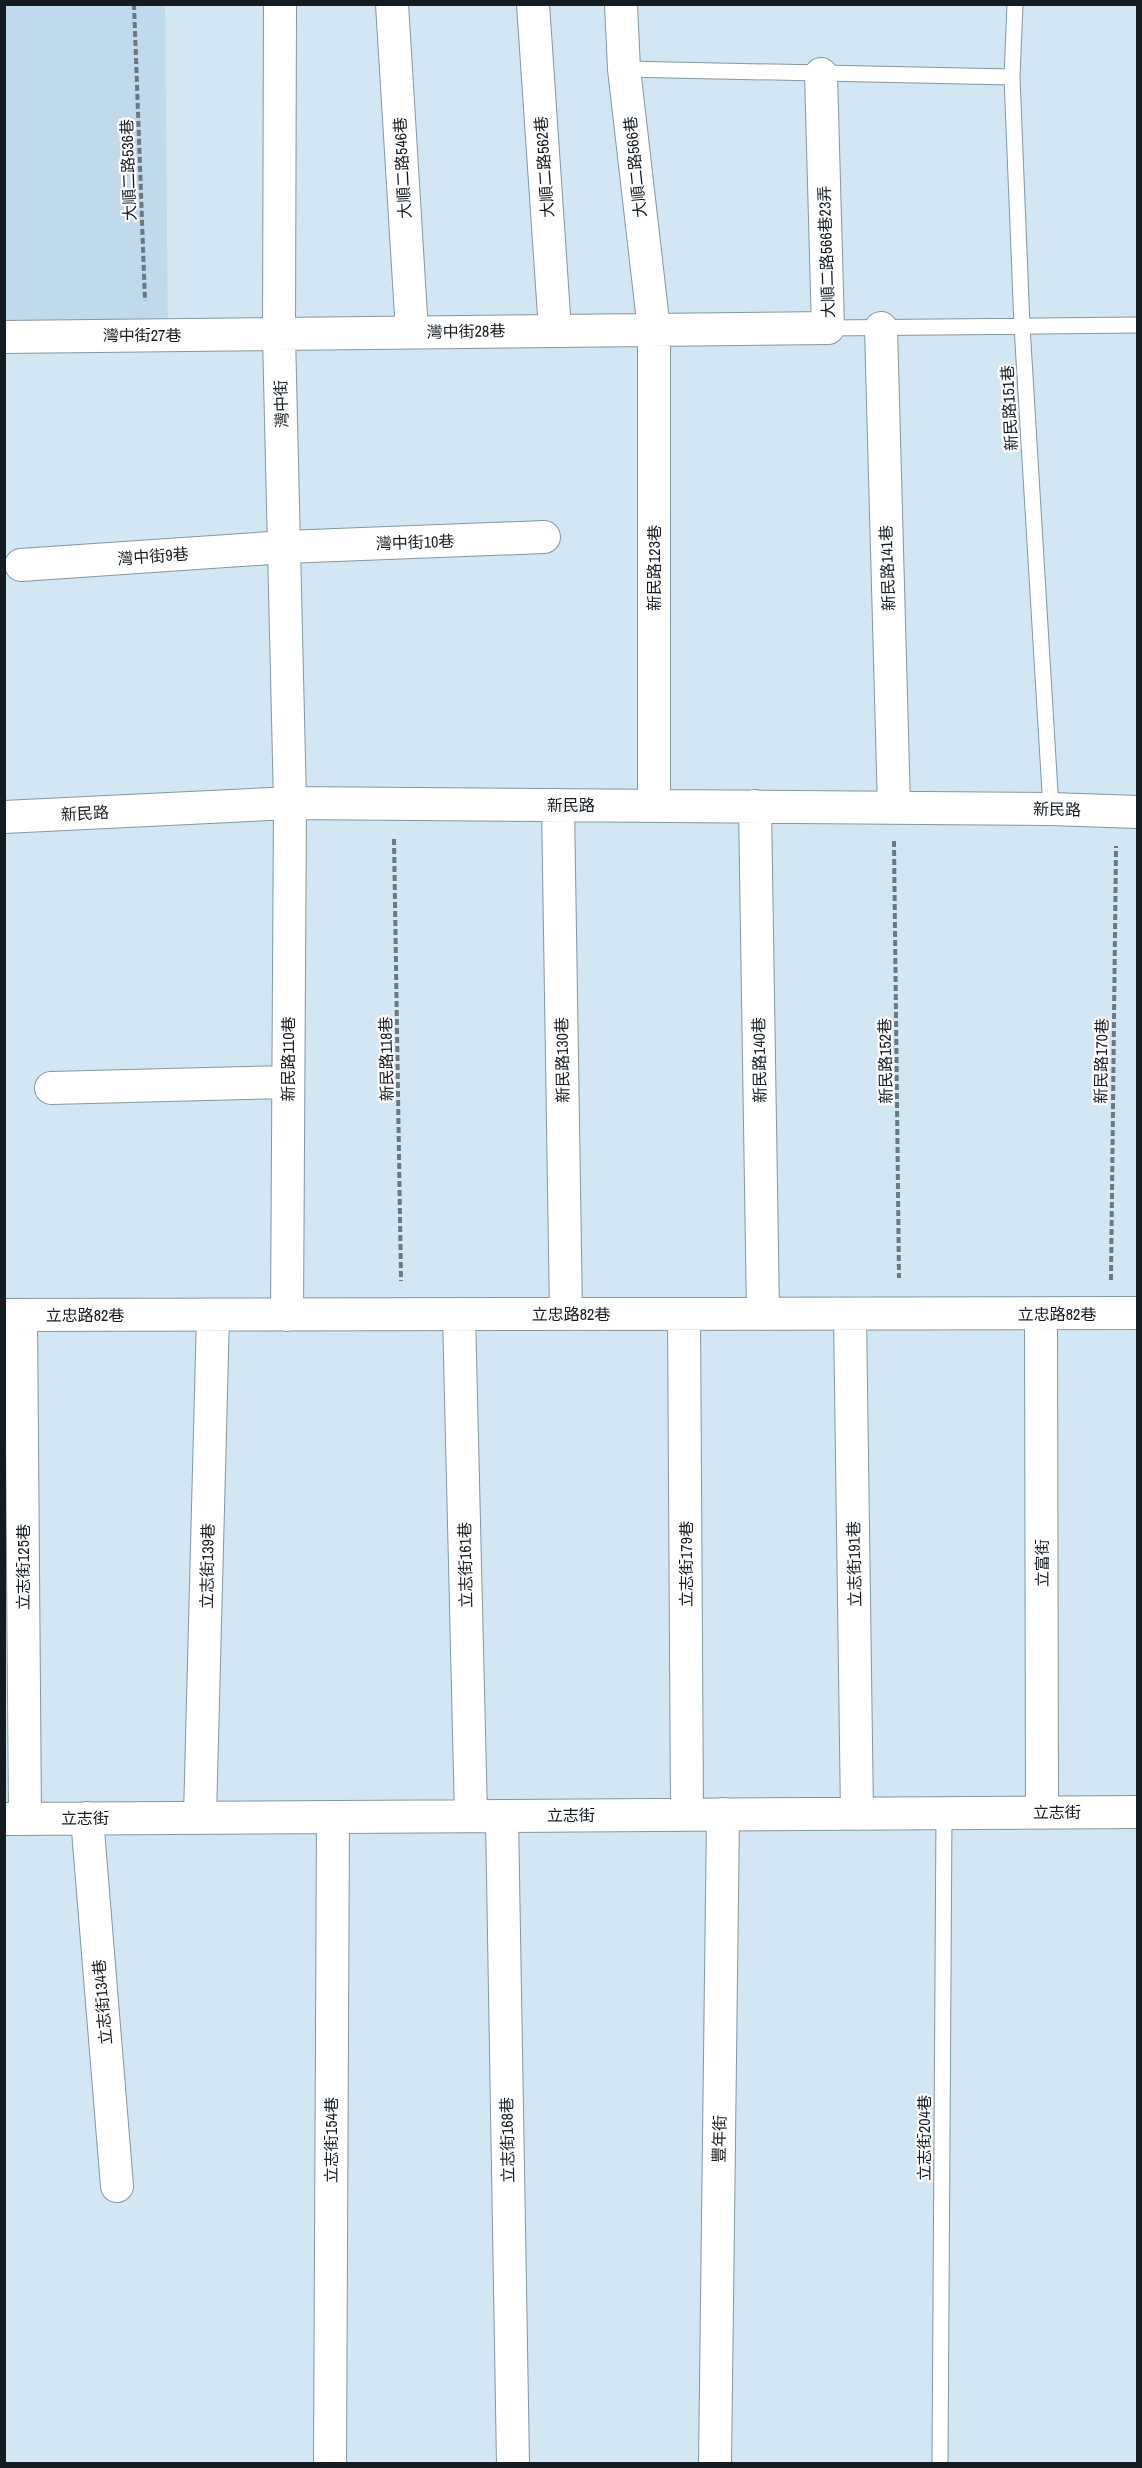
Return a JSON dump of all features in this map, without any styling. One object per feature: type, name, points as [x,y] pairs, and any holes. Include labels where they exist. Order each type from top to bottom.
[{"type":"street","name":"灣中街","points":[[280,4],[279,335],[290,803]]},
{"type":"street","name":"大順二路546巷","points":[[392,4],[412,332]]},
{"type":"street","name":"大順二路562巷","points":[[533,4],[555,330]]},
{"type":"street","name":"大順二路566巷","points":[[621,4],[624,69],[654,330]]},
{"type":"street","name":"大順二路566巷23弄","points":[[654,330],[828,328],[821,74]]},
{"type":"street","name":"新民路141巷","points":[[881,328],[894,807]]},
{"type":"street","name":"灣中街28巷","points":[[279,335],[654,330]]},
{"type":"street","name":"新民路123巷","points":[[654,330],[654,806]]},
{"type":"street","name":"灣中街27巷","points":[[4,337],[279,335]]},
{"type":"street","name":"灣中街10巷","points":[[285,547],[544,537]]},
{"type":"street","name":"灣中街9巷","points":[[21,565],[285,547]]},
{"type":"street","name":"新民路","points":[[4,817],[290,803],[1127,811]]},
{"type":"street","name":"新民路110巷","points":[[287,1315],[290,803]]},
{"type":"street","name":"新民路130巷","points":[[558,805],[566,1314]]},
{"type":"street","name":"新民路140巷","points":[[755,806],[763,1314]]},
{"type":"street","points":[[51,1088],[288,1082]]},
{"type":"street","name":"立忠路82巷","points":[[13,1316],[1124,1313]]},
{"type":"street","name":"立志街161巷","points":[[459,1314],[471,1816]]},
{"type":"street","name":"立志街179巷","points":[[684,1314],[687,1814]]},
{"type":"street","name":"立志街191巷","points":[[850,1314],[857,1814]]},
{"type":"street","name":"立富街","points":[[1041,1314],[1042,1812]]},
{"type":"street","name":"立志街139巷","points":[[200,1817],[213,1315]]},
{"type":"street","name":"立志街125巷","points":[[13,1316],[15,1819]]},
{"type":"street","name":"立志街","points":[[15,1819],[1137,1812]]},
{"type":"street","name":"豐年街","points":[[715,2463],[723,1814]]},
{"type":"street","name":"立志街168巷","points":[[502,1816],[513,2463]]},
{"type":"street","name":"立志街154巷","points":[[330,2463],[333,1817]]},
{"type":"street","name":"立志街134巷","points":[[87,1818],[117,2186]]},
{"type":"lane","name":"新民路151巷","points":[[1015,4],[1012,77],[1022,326],[1051,809]]},
{"type":"lane","points":[[624,69],[1012,77]]},
{"type":"lane","points":[[828,328],[1137,325]]},
{"type":"lane","name":"立志街204巷","points":[[940,2463],[944,1813]]},
{"type":"path","name":"大順二路536巷","points":[[135,4],[146,335]]},
{"type":"path","name":"新民路118巷","points":[[394,804],[402,1315]]},
{"type":"path","name":"新民路152巷","points":[[894,807],[899,1314]]},
{"type":"path","name":"新民路170巷","points":[[1124,1313],[1127,811]]},
{"type":"shaded area","points":[[4,5],[165,5],[168,346],[5,347]]}]
